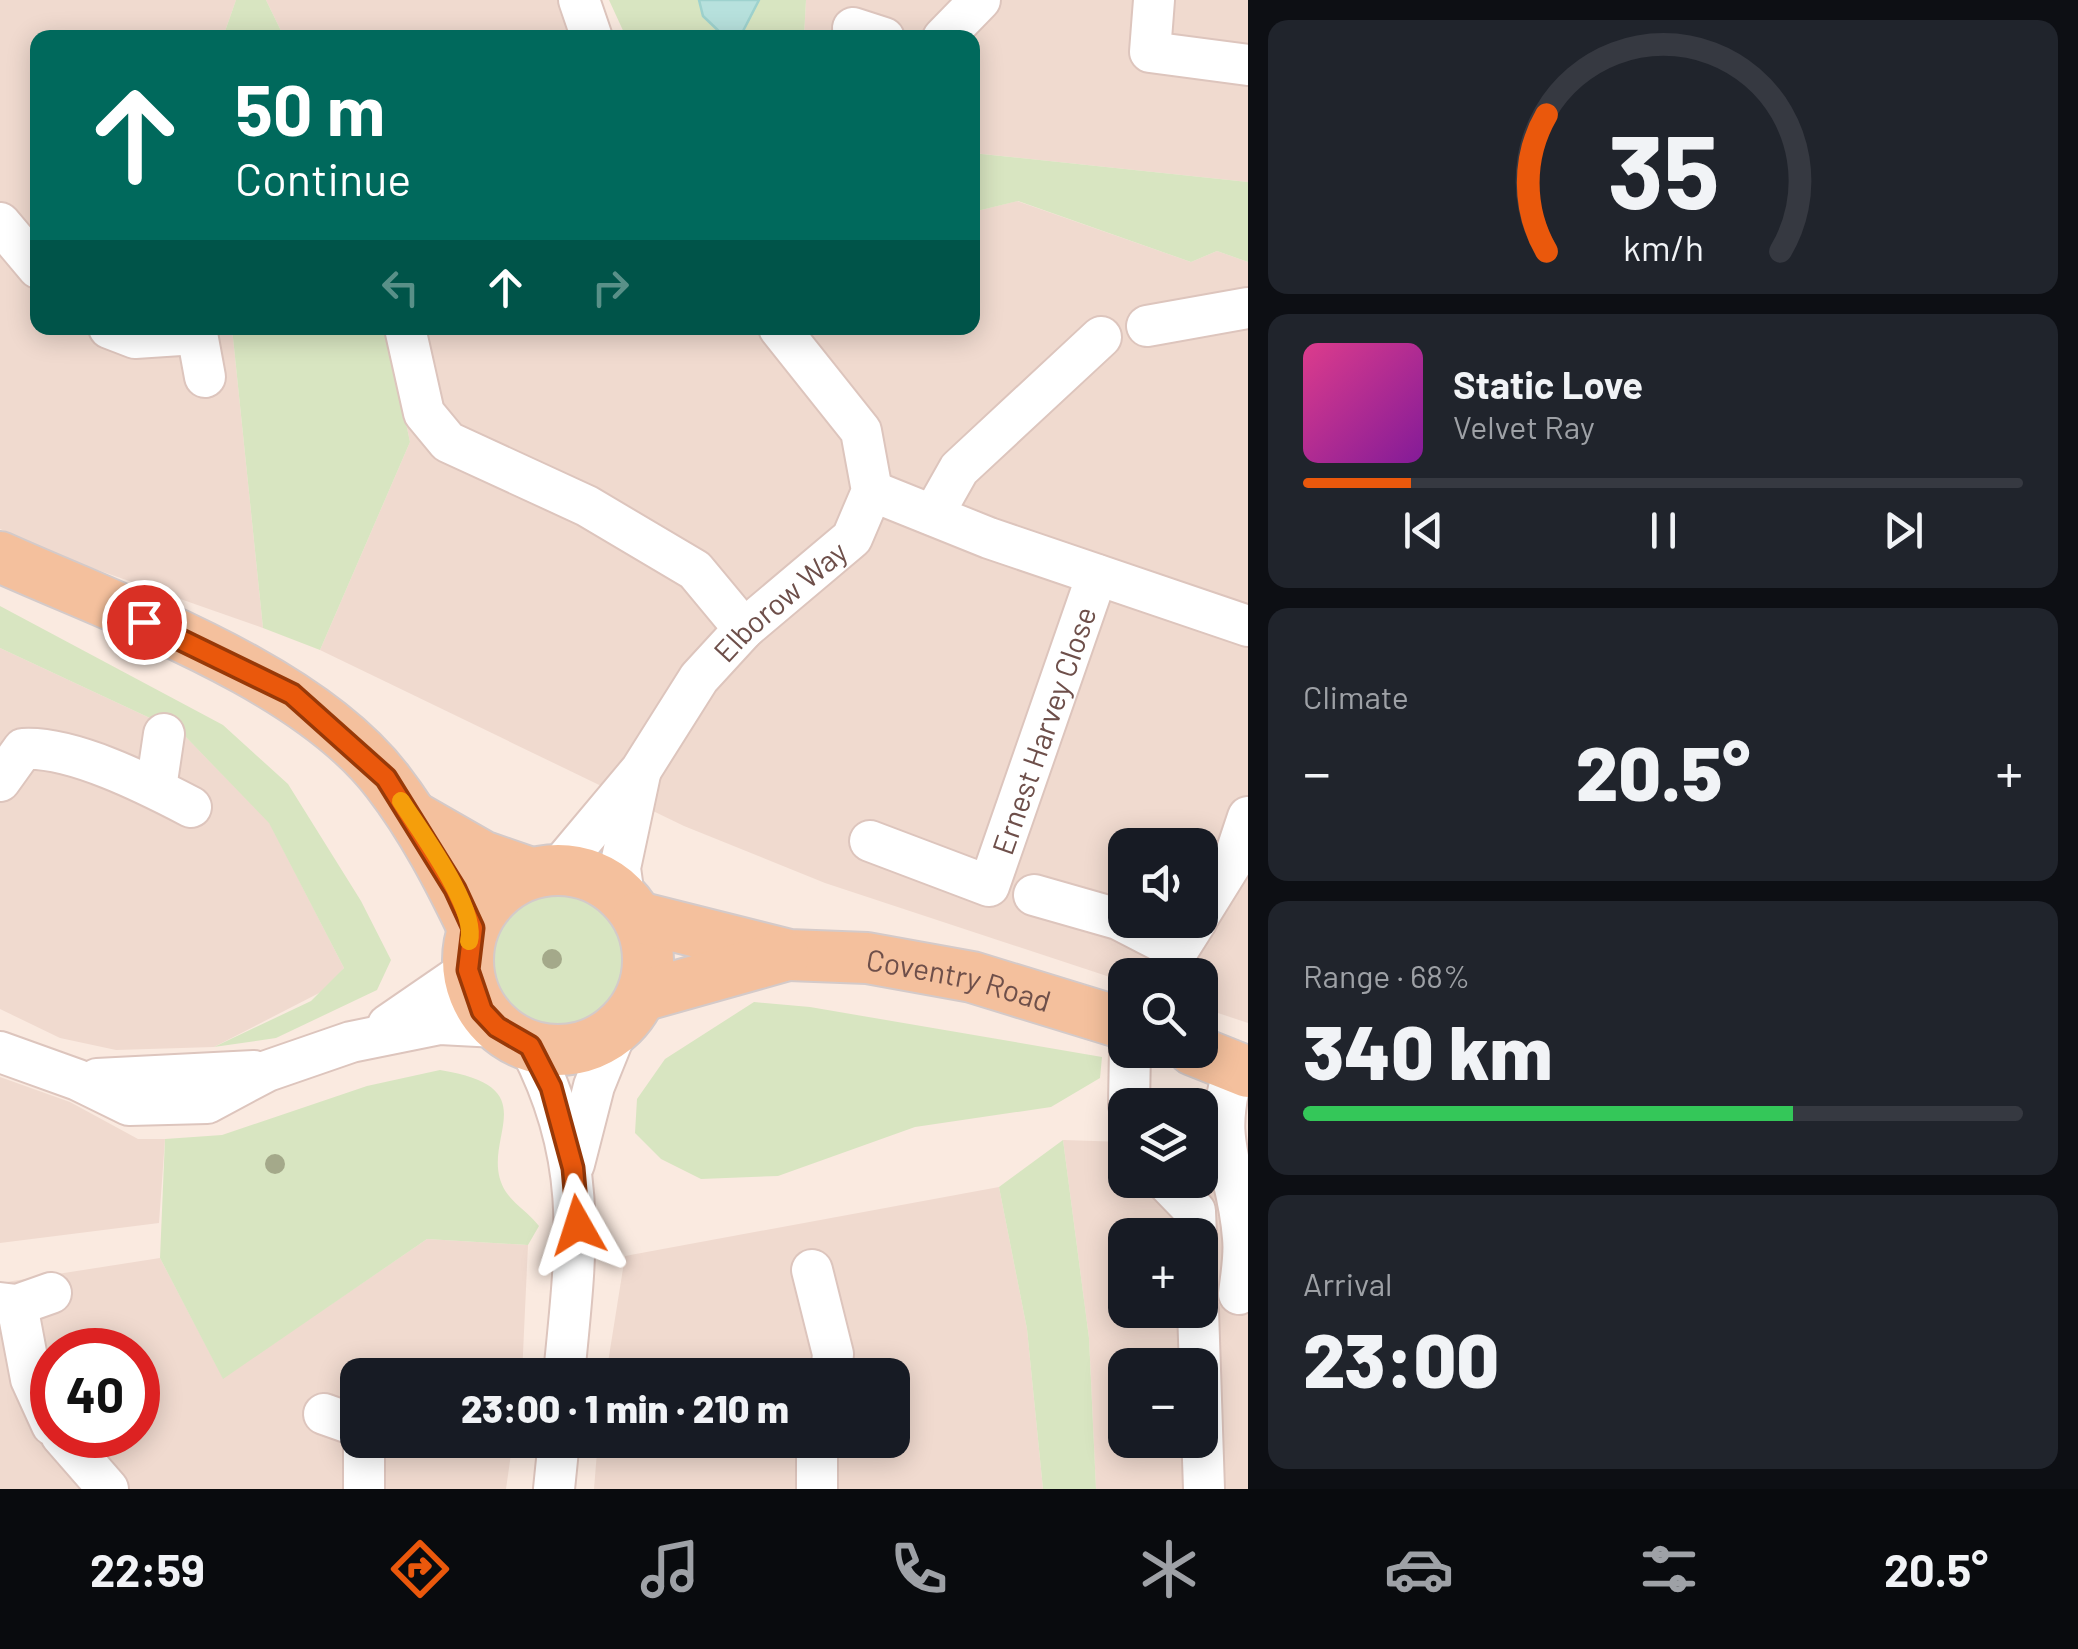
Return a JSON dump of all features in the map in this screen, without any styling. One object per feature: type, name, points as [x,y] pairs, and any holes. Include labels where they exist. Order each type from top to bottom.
[{"type":"main road","points":[[0,557],[250,670],[292,694],[386,778],[410,814],[470,949],[482,1011],[513,1037],[560,1051],[591,1045],[629,1012],[648,956],[631,907],[584,873],[544,871],[482,856],[410,814]]},
{"type":"main road","points":[[470,949],[496,894],[544,871]]},
{"type":"main road","name":"Coventry Road","points":[[631,907],[789,954],[867,958],[972,977],[1108,1019]]},
{"type":"main road","name":"Coventry Road","points":[[629,1012],[789,954]]},
{"type":"street","points":[[578,0],[589,30]]},
{"type":"street","points":[[951,30],[980,0]]},
{"type":"street","points":[[1154,0],[1150,52],[1248,64]]},
{"type":"street","points":[[0,223],[30,259]]},
{"type":"street","points":[[1148,326],[1248,308]]},
{"type":"street","points":[[127,335],[161,335]]},
{"type":"street","points":[[197,335],[205,378]]},
{"type":"street","points":[[407,335],[424,413],[448,442],[588,506],[695,570],[744,629]]},
{"type":"street","points":[[785,335],[860,432],[872,491],[988,538],[1248,626]]},
{"type":"street","points":[[933,515],[958,469],[1101,337]]},
{"type":"street","name":"Elborow Way","points":[[544,871],[641,770],[699,678],[744,629],[852,538],[872,491]]},
{"type":"street","name":"Ernest Harvey Close","points":[[870,841],[989,886],[1097,575]]},
{"type":"street","points":[[0,781],[23,749],[46,748],[173,798],[164,734]]},
{"type":"street","name":"Elborow Way","points":[[631,907],[620,868],[641,770]]},
{"type":"street","points":[[1218,885],[1234,859],[1248,818]]},
{"type":"street","points":[[1034,895],[1108,916]]},
{"type":"street","points":[[368,1038],[470,949]]},
{"type":"street","points":[[573,1168],[594,1086],[629,1012]]},
{"type":"street","points":[[8,1068],[78,1080],[267,1071],[368,1038],[440,1024],[513,1037],[551,1087],[573,1168],[578,1225],[566,1358]]},
{"type":"street","points":[[1225,1063],[1222,1137],[1244,1242],[1239,1294]]},
{"type":"street","points":[[1182,1198],[1195,1212],[1195,1218]]},
{"type":"street","points":[[812,1270],[832,1358]]},
{"type":"street","points":[[22,1300],[30,1370]]},
{"type":"street","points":[[1199,1328],[1204,1489]]},
{"type":"street","points":[[81,1458],[108,1489]]},
{"type":"street","points":[[364,1458],[364,1489]]},
{"type":"street","points":[[554,1489],[557,1458]]},
{"type":"street","points":[[817,1458],[817,1489]]},
{"type":"shaded area","points":[[0,0],[236,0],[225,30],[30,30],[30,335],[233,335],[263,628],[89,567],[0,529]]},
{"type":"shaded area","points":[[266,0],[558,0],[571,30],[281,30]]},
{"type":"shaded area","points":[[806,0],[1248,0],[1248,182],[980,154],[980,30],[804,30]]},
{"type":"shaded area","points":[[1017,201],[1191,262],[1217,251],[1248,262],[1248,1023],[1218,1013],[1218,958],[1108,958],[1108,976],[825,883],[684,826],[320,650],[410,442],[387,335],[980,335],[980,210]]},
{"type":"shaded area","points":[[0,648],[182,733],[269,822],[344,968],[325,990],[214,1047],[116,1050],[60,1038],[0,1009]]},
{"type":"shaded area","points":[[0,1077],[70,1102],[138,1139],[165,1139],[159,1223],[0,1243]]},
{"type":"shaded area","points":[[1063,1140],[1108,1141],[1108,1198],[1218,1198],[1218,1144],[1248,1145],[1248,1489],[1096,1489],[1089,1338]]},
{"type":"shaded area","points":[[999,1187],[1027,1329],[1043,1489],[594,1489],[597,1458],[910,1458],[910,1358],[609,1358],[625,1256]]},
{"type":"shaded area","points":[[427,1239],[528,1245],[523,1358],[340,1358],[340,1458],[510,1458],[506,1489],[0,1489],[0,1283],[160,1258],[223,1378]]},
{"type":"green space","points":[[236,0],[266,0],[281,30],[225,30]]},
{"type":"green space","points":[[609,0],[806,0],[804,30],[623,30]]},
{"type":"green space","points":[[980,154],[1248,182],[1248,262],[1217,251],[1191,262],[1018,201],[980,210]]},
{"type":"green space","points":[[233,335],[387,335],[410,442],[320,650],[263,628]]},
{"type":"green space","points":[[0,606],[223,725],[288,784],[361,901],[391,960],[377,990],[276,1038],[214,1047],[311,1001],[344,968],[269,823],[182,733],[0,648]]},
{"type":"green space","points":[[557,882],[587,888],[612,904],[628,929],[634,959],[628,989],[612,1014],[587,1030],[557,1036],[527,1030],[502,1014],[486,989],[480,959],[486,929],[502,904],[527,888]]},
{"type":"green space","points":[[754,1002],[810,1007],[1102,1057],[1100,1078],[1051,1107],[915,1127],[778,1176],[701,1179],[661,1159],[635,1133],[637,1099],[665,1059]]},
{"type":"green space","points":[[440,1070],[474,1078],[494,1090],[503,1103],[499,1173],[509,1196],[539,1226],[528,1245],[427,1239],[223,1379],[160,1258],[165,1139],[222,1135],[367,1086]]},
{"type":"green space","points":[[1063,1140],[1089,1338],[1096,1489],[1043,1489],[1027,1329],[999,1187]]},
{"type":"water","points":[[699,0],[759,0],[744,30],[718,30],[703,16]]},
{"type":"slow traffic","points":[[401,801],[455,889],[473,928],[469,941]]},
{"type":"route","points":[[144,622],[250,670],[292,694],[386,778],[455,889],[473,928],[468,970],[472,991],[482,1011],[512,1038],[530,1046],[551,1087],[573,1168],[578,1225]]}]
